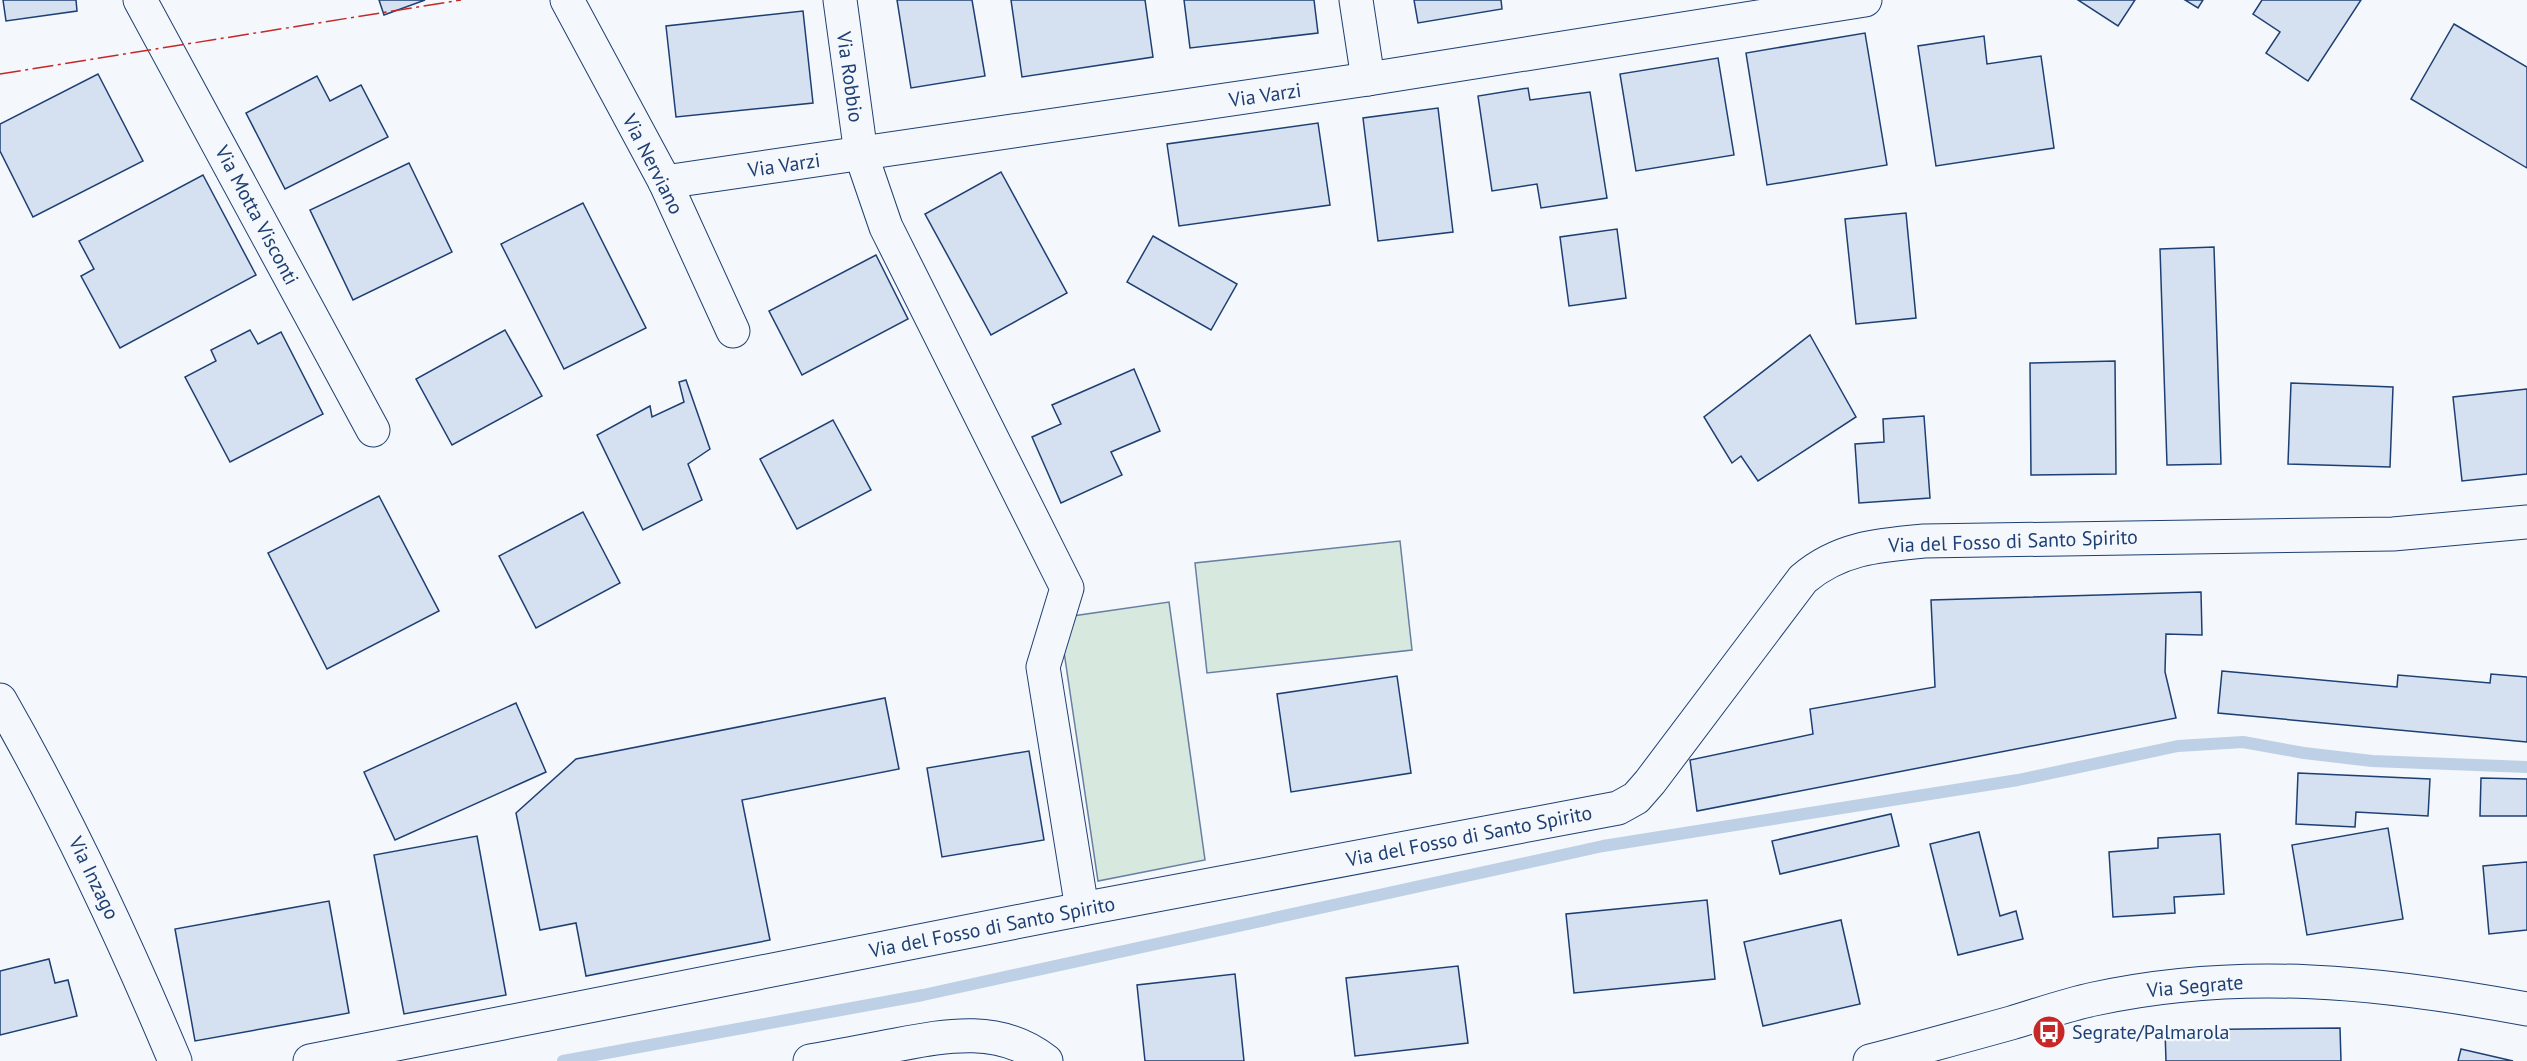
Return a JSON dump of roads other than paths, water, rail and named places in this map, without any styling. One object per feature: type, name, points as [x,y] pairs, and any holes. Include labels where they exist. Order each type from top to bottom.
[{"type":"street","name":"Via Motta Visconti","points":[[141,0],[373,430]]},
{"type":"street","name":"Via Nerviano","points":[[567,0],[664,182],[733,331]]},
{"type":"street","name":"Via Robbio","points":[[840,0],[861,154],[886,227],[1067,588],[1043,667],[1082,909]]},
{"type":"street","points":[[1356,0],[1368,80]]},
{"type":"street","name":"Via Varzi","points":[[664,182],[1368,80],[1865,0]]},
{"type":"street","name":"Via del Fosso di Santo Spirito","points":[[310,1061],[1082,909],[1624,806],[1636,798],[1650,782],[1798,585],[1814,569],[1838,555],[1854,550],[1878,545],[1924,541],[2393,534],[2527,522]]},
{"type":"street","name":"Via Inzago","points":[[0,700],[44,779],[108,906],[175,1061]]},
{"type":"street","name":"Via Segrate","points":[[1870,1061],[2093,999],[2214,984],[2273,980],[2368,985],[2434,992],[2527,1009]]},
{"type":"street","points":[[810,1061],[948,1035],[980,1035],[1010,1041],[1032,1050],[1046,1061]]},
{"type":"waterway","points":[[563,1061],[923,995],[1603,846],[2018,780],[2178,746],[2243,742],[2304,753],[2372,761],[2527,767]]},
{"type":"place","name":"Segrate/Palmarola","points":[[2049,1032]]}]
